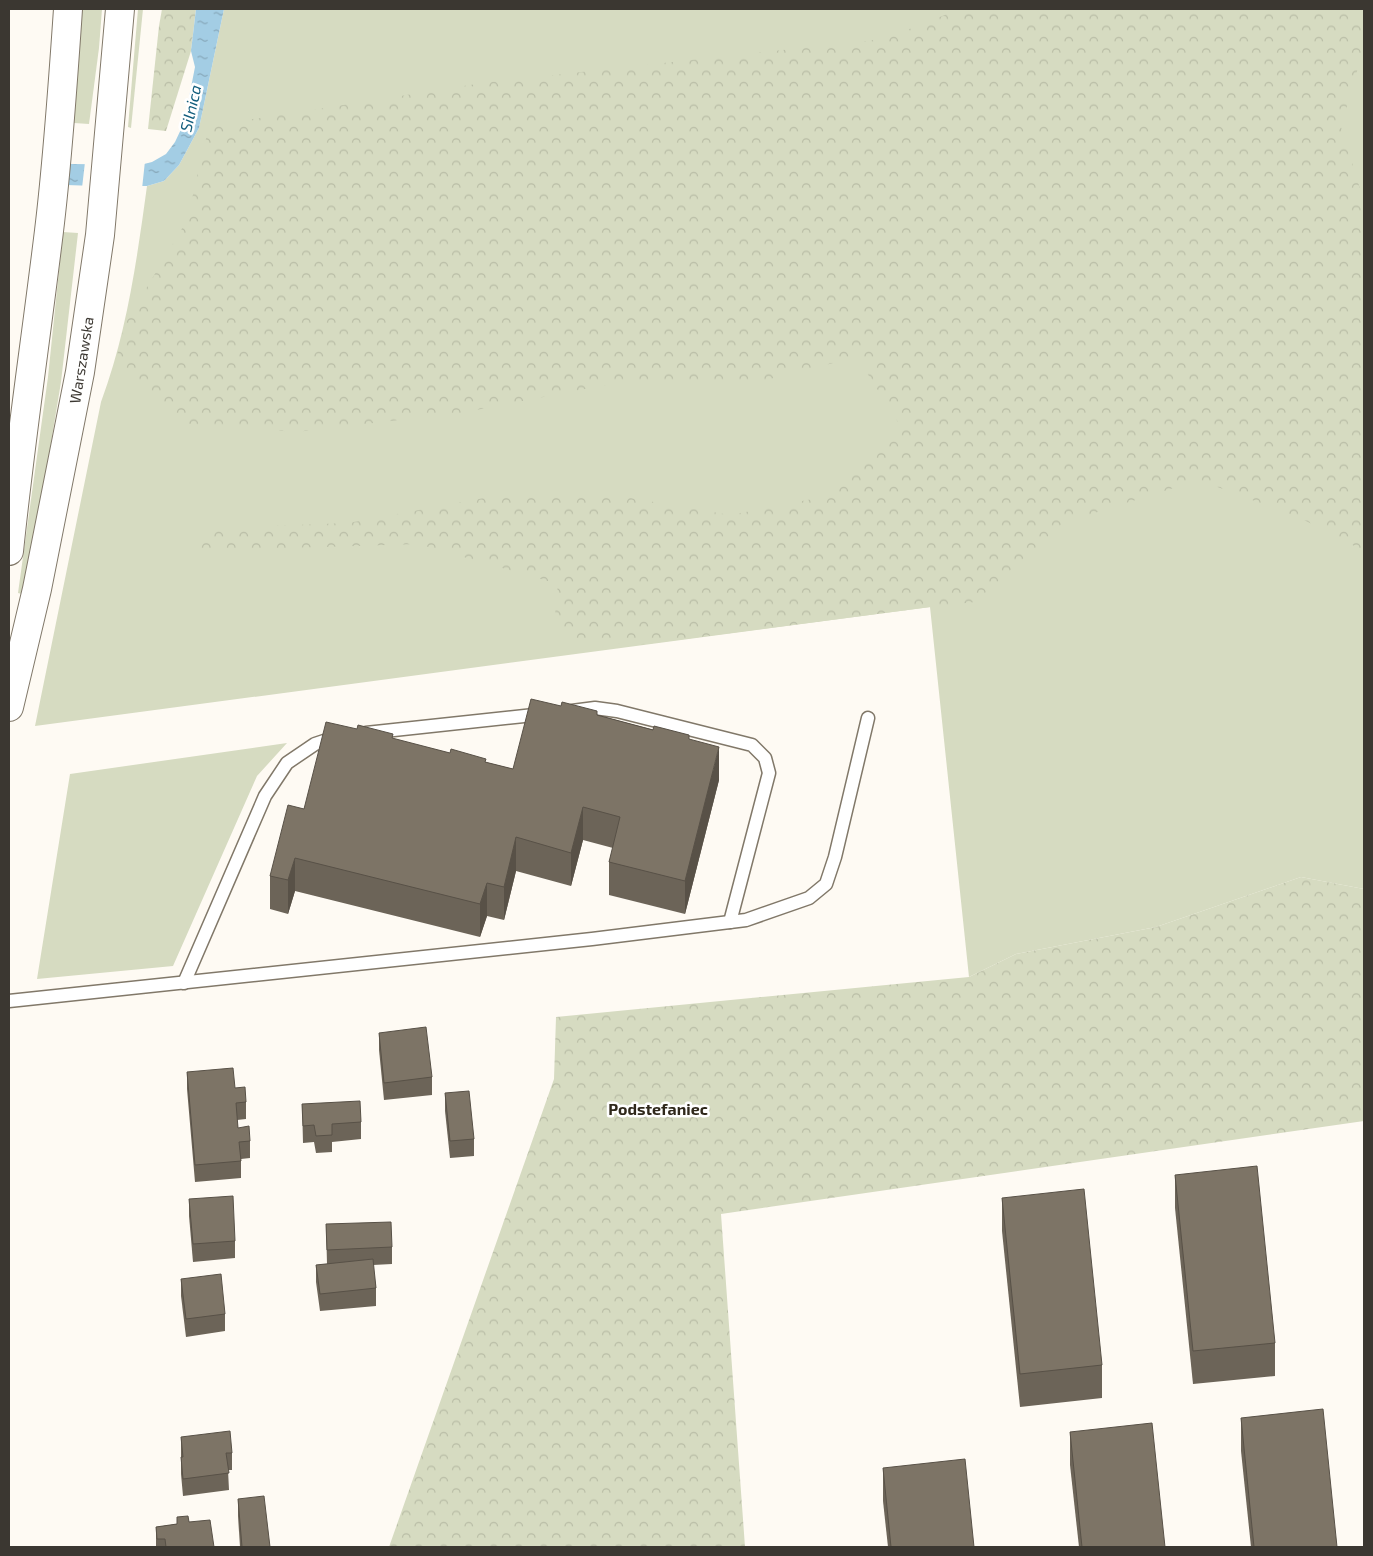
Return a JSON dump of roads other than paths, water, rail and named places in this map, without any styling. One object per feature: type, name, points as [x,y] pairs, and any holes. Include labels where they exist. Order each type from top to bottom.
[{"type":"main road","points":[[9,551],[15,488],[49,231],[60,121],[68,9]]},
{"type":"main road","name":"Warszawska","points":[[9,707],[37,589],[78,381],[100,235],[120,9]]},
{"type":"lane","points":[[184,983],[265,796],[287,763],[315,744],[339,736],[595,708],[617,711],[752,745],[765,758],[769,773],[730,922]]},
{"type":"lane","points":[[9,1002],[592,939],[746,920],[809,898],[826,884],[835,857],[868,718]]},
{"type":"water","name":"Silnica","points":[[196,9],[224,9],[199,128],[179,165],[164,181],[147,186],[9,183],[9,163],[140,165],[152,162],[166,154],[175,142],[184,123],[195,67],[191,51]]},
{"type":"district","name":"Podstefaniec","points":[[658,1108]]}]
